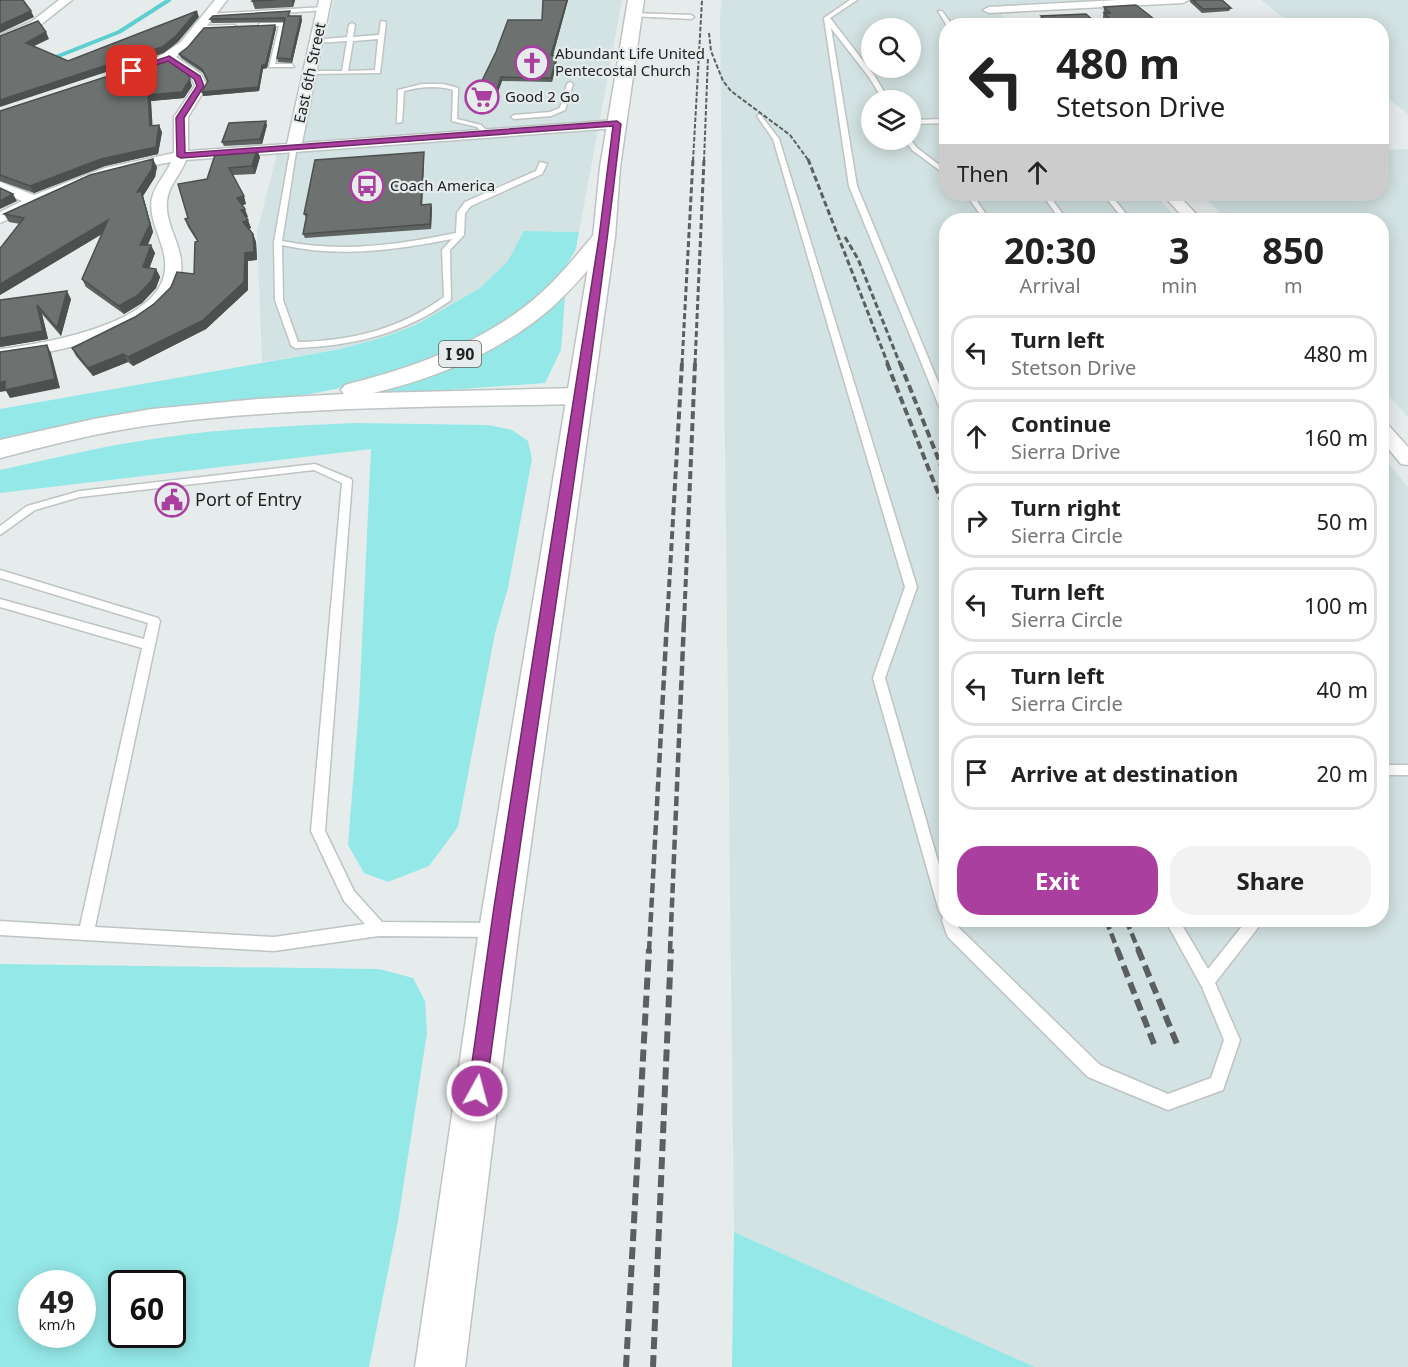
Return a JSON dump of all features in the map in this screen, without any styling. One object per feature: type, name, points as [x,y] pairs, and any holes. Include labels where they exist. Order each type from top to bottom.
[{"type":"main road","points":[[440,1367],[499,930],[635,8]]},
{"type":"main road","name":"I 90","points":[[0,449],[64,433],[150,417],[279,404],[372,386],[438,364],[499,336],[541,305],[603,237]]},
{"type":"main road","name":"I 90","points":[[279,404],[578,406]]},
{"type":"main road","points":[[0,463],[39,453],[154,432],[274,419],[348,414],[578,406]]},
{"type":"street","points":[[0,39],[35,24],[66,0]]},
{"type":"street","points":[[137,69],[169,58],[184,47],[221,0]]},
{"type":"street","points":[[989,10],[1020,13],[1080,5],[1183,0]]},
{"type":"street","name":"East 6th Street","points":[[294,146],[325,4]]},
{"type":"street","points":[[1080,5],[1093,18]]},
{"type":"street","points":[[0,354],[64,345],[106,332],[142,312],[162,295],[172,278],[173,264],[159,206],[160,195],[181,156],[180,118],[201,86],[197,77],[169,58]]},
{"type":"street","points":[[0,218],[74,181],[112,170],[181,156],[617,124]]},
{"type":"street","points":[[0,186],[33,200]]},
{"type":"street","points":[[1176,201],[1187,213]]},
{"type":"street","points":[[1389,438],[1408,459]]},
{"type":"lane","points":[[827,18],[854,0]]},
{"type":"lane","points":[[209,16],[325,4]]},
{"type":"lane","points":[[635,8],[691,17]]},
{"type":"lane","points":[[940,12],[944,18]]},
{"type":"lane","points":[[827,18],[880,90]]},
{"type":"lane","points":[[827,18],[853,186],[939,394]]},
{"type":"lane","points":[[311,73],[378,72],[383,22]]},
{"type":"lane","points":[[253,26],[282,24],[271,66],[292,66]]},
{"type":"lane","points":[[345,72],[352,25]]},
{"type":"lane","points":[[199,28],[243,26]]},
{"type":"lane","points":[[317,42],[381,37]]},
{"type":"lane","points":[[514,117],[551,114],[563,109],[570,84]]},
{"type":"lane","points":[[399,122],[401,90],[415,86],[445,85],[456,90],[454,120],[479,126],[485,132]]},
{"type":"lane","points":[[760,116],[777,139],[911,587],[879,678],[939,887]]},
{"type":"lane","points":[[921,122],[939,121]]},
{"type":"lane","points":[[294,146],[278,242],[279,300],[295,345],[330,345],[360,340],[431,312],[448,298],[446,250],[460,235],[461,213],[468,204],[539,172],[543,164]]},
{"type":"lane","points":[[915,150],[939,168]]},
{"type":"lane","points":[[1112,201],[1122,213]]},
{"type":"lane","points":[[278,242],[302,249],[322,250],[420,243],[460,235]]},
{"type":"lane","points":[[0,531],[31,508],[81,494],[315,467],[347,481],[318,831],[349,896],[379,928]]},
{"type":"lane","points":[[0,574],[154,621],[86,933]]},
{"type":"lane","points":[[0,603],[149,645]]},
{"type":"lane","points":[[1389,770],[1408,770]]},
{"type":"lane","points":[[951,927],[953,932],[1094,1071],[1168,1102],[1217,1084],[1232,1040],[1208,982],[1176,927]]},
{"type":"lane","points":[[1208,982],[1250,927]]},
{"type":"lane","points":[[0,928],[274,944],[379,928],[499,930]]},
{"type":"shaded area","points":[[334,0],[622,0],[579,232],[524,231],[509,261],[480,288],[416,325],[341,349],[262,362],[257,232],[277,153],[301,152]]},
{"type":"shaded area","points":[[722,0],[1099,0],[1026,4],[1032,12],[1001,14],[1004,18],[939,18],[939,201],[1161,201],[1172,213],[939,213],[939,927],[1389,927],[1389,464],[1408,487],[1408,1367],[1035,1367],[734,1232],[720,15]]},
{"type":"shaded area","points":[[1261,0],[1408,0],[1408,114],[1389,99],[1389,18],[1284,18]]},
{"type":"shaded area","points":[[1408,149],[1408,417],[1389,396],[1389,213],[1220,213],[1209,201],[1389,201],[1389,150]]},
{"type":"shaded area","points":[[524,231],[579,232],[576,249],[562,273],[534,302],[492,332],[434,360],[369,382],[311,394],[154,409],[0,440],[0,409],[341,349],[416,325],[480,288],[508,261]]},
{"type":"shaded area","points":[[560,297],[565,297],[561,350],[545,383],[352,397],[409,382]]},
{"type":"shaded area","points":[[354,423],[488,425],[512,430],[528,441],[532,459],[508,588],[495,633],[458,827],[429,866],[388,882],[364,873],[348,845],[359,706],[371,449],[0,493],[0,470],[104,447],[214,431]]},
{"type":"shaded area","points":[[0,964],[379,969],[413,978],[425,1001],[427,1033],[398,1221],[369,1367],[0,1367]]},
{"type":"shaded area","points":[[734,1232],[1035,1367],[732,1367]]},
{"type":"building","points":[[0,0],[23,0],[31,11],[0,25]]},
{"type":"building","points":[[543,0],[567,0],[551,55],[557,56],[551,78],[501,77],[493,101],[472,101],[496,52],[508,20],[542,20]]},
{"type":"building","points":[[1193,0],[1222,0],[1231,8],[1203,9]]},
{"type":"building","points":[[1136,5],[1152,18],[1109,18],[1104,13],[1110,13],[1104,7]]},
{"type":"building","points":[[197,11],[176,36],[162,47],[0,100],[0,36],[38,21],[46,32],[26,43],[68,61]]},
{"type":"building","points":[[290,11],[288,16],[301,16],[291,59],[277,58],[285,18],[210,19],[213,16]]},
{"type":"building","points":[[1086,14],[1090,18],[1043,18],[1041,16]]},
{"type":"building","points":[[275,25],[266,64],[262,65],[258,87],[202,92],[208,81],[202,69],[179,54],[204,28]]},
{"type":"building","points":[[164,58],[188,74],[190,79],[182,92],[148,95],[150,126],[159,125],[156,147],[101,159],[30,186],[0,175],[0,111]]},
{"type":"building","points":[[266,121],[260,139],[222,142],[229,123]]},
{"type":"building","points":[[257,149],[252,166],[229,168],[244,196],[237,198],[245,209],[241,210],[248,220],[243,222],[253,234],[254,252],[245,253],[244,282],[202,321],[128,357],[123,354],[88,368],[72,348],[135,317],[154,304],[171,287],[177,272],[194,274],[195,242],[198,241],[185,219],[188,218],[178,184],[207,179],[216,152]]},
{"type":"building","name":"Coach America","points":[[424,152],[421,205],[431,204],[430,224],[303,234],[307,214],[304,214],[315,160]]},
{"type":"building","points":[[153,159],[152,169],[137,192],[141,191],[150,224],[140,245],[151,245],[143,267],[156,269],[152,280],[138,295],[119,306],[82,279],[108,220],[0,284],[0,248],[24,218],[4,214],[90,175]]},
{"type":"building","points":[[0,188],[13,194],[0,201]]},
{"type":"building","points":[[67,291],[57,328],[37,305],[43,331],[0,338],[0,300]]},
{"type":"building","points":[[47,345],[55,379],[5,390],[5,381],[0,383],[0,352]]},
{"type":"waterway","points":[[51,59],[119,32],[169,0]]},
{"type":"railway","points":[[693,161],[702,0]]},
{"type":"railway","points":[[709,33],[711,51],[723,81],[731,91],[790,135],[809,160]]},
{"type":"railway","points":[[704,161],[708,57]]},
{"type":"railway","points":[[682,364],[693,159]]},
{"type":"railway","points":[[695,364],[704,159]]},
{"type":"railway","points":[[809,160],[888,364]]},
{"type":"railway","points":[[845,237],[858,259],[900,364]]},
{"type":"railway","points":[[667,623],[682,363]]},
{"type":"railway","points":[[684,623],[695,363]]},
{"type":"railway","points":[[887,363],[939,495]]},
{"type":"railway","points":[[900,363],[939,460]]},
{"type":"railway","points":[[649,951],[667,621]]},
{"type":"railway","points":[[670,951],[684,621]]},
{"type":"railway","points":[[1109,927],[1118,951]]},
{"type":"railway","points":[[1129,927],[1139,951]]},
{"type":"railway","points":[[626,1367],[649,949]]},
{"type":"railway","points":[[653,1367],[671,949]]},
{"type":"railway","points":[[1117,949],[1154,1044]]},
{"type":"railway","points":[[1138,949],[1177,1044]]},
{"type":"place","name":"Abundant Life United Pentecostal Church","points":[[532,63]]},
{"type":"place","name":"Good 2 Go","points":[[482,97]]},
{"type":"place","name":"Coach America","points":[[367,186]]},
{"type":"place","name":"Port of Entry","points":[[172,500]]},
{"type":"route","points":[[132,71],[169,58],[197,77],[201,86],[180,118],[181,156],[333,143],[617,124],[603,237],[502,907],[477,1091]]}]
